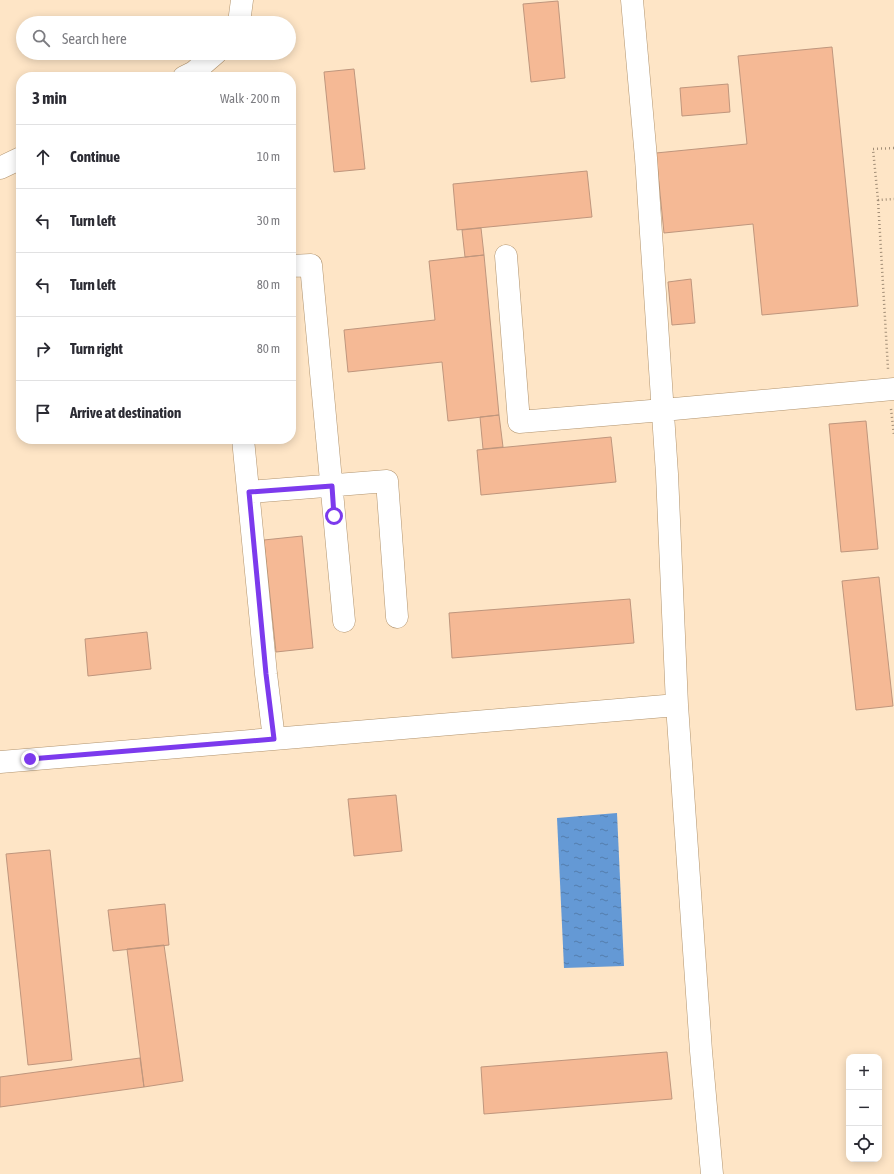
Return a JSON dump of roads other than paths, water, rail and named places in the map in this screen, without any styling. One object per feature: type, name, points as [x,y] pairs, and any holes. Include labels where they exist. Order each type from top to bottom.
[{"type":"street","points":[[240,16],[242,0]]},
{"type":"street","points":[[632,0],[646,158],[667,474],[677,705],[701,1051],[712,1174]]},
{"type":"street","points":[[194,72],[208,60]]},
{"type":"street","points":[[0,168],[16,160]]},
{"type":"street","points":[[506,256],[518,422],[892,389]]},
{"type":"street","points":[[296,266],[311,265],[344,621]]},
{"type":"street","points":[[244,444],[266,674],[274,739]]},
{"type":"street","points":[[249,492],[387,481],[397,617]]},
{"type":"street","points":[[0,762],[677,705]]},
{"type":"water","points":[[617,813],[624,966],[564,968],[557,818]]}]
